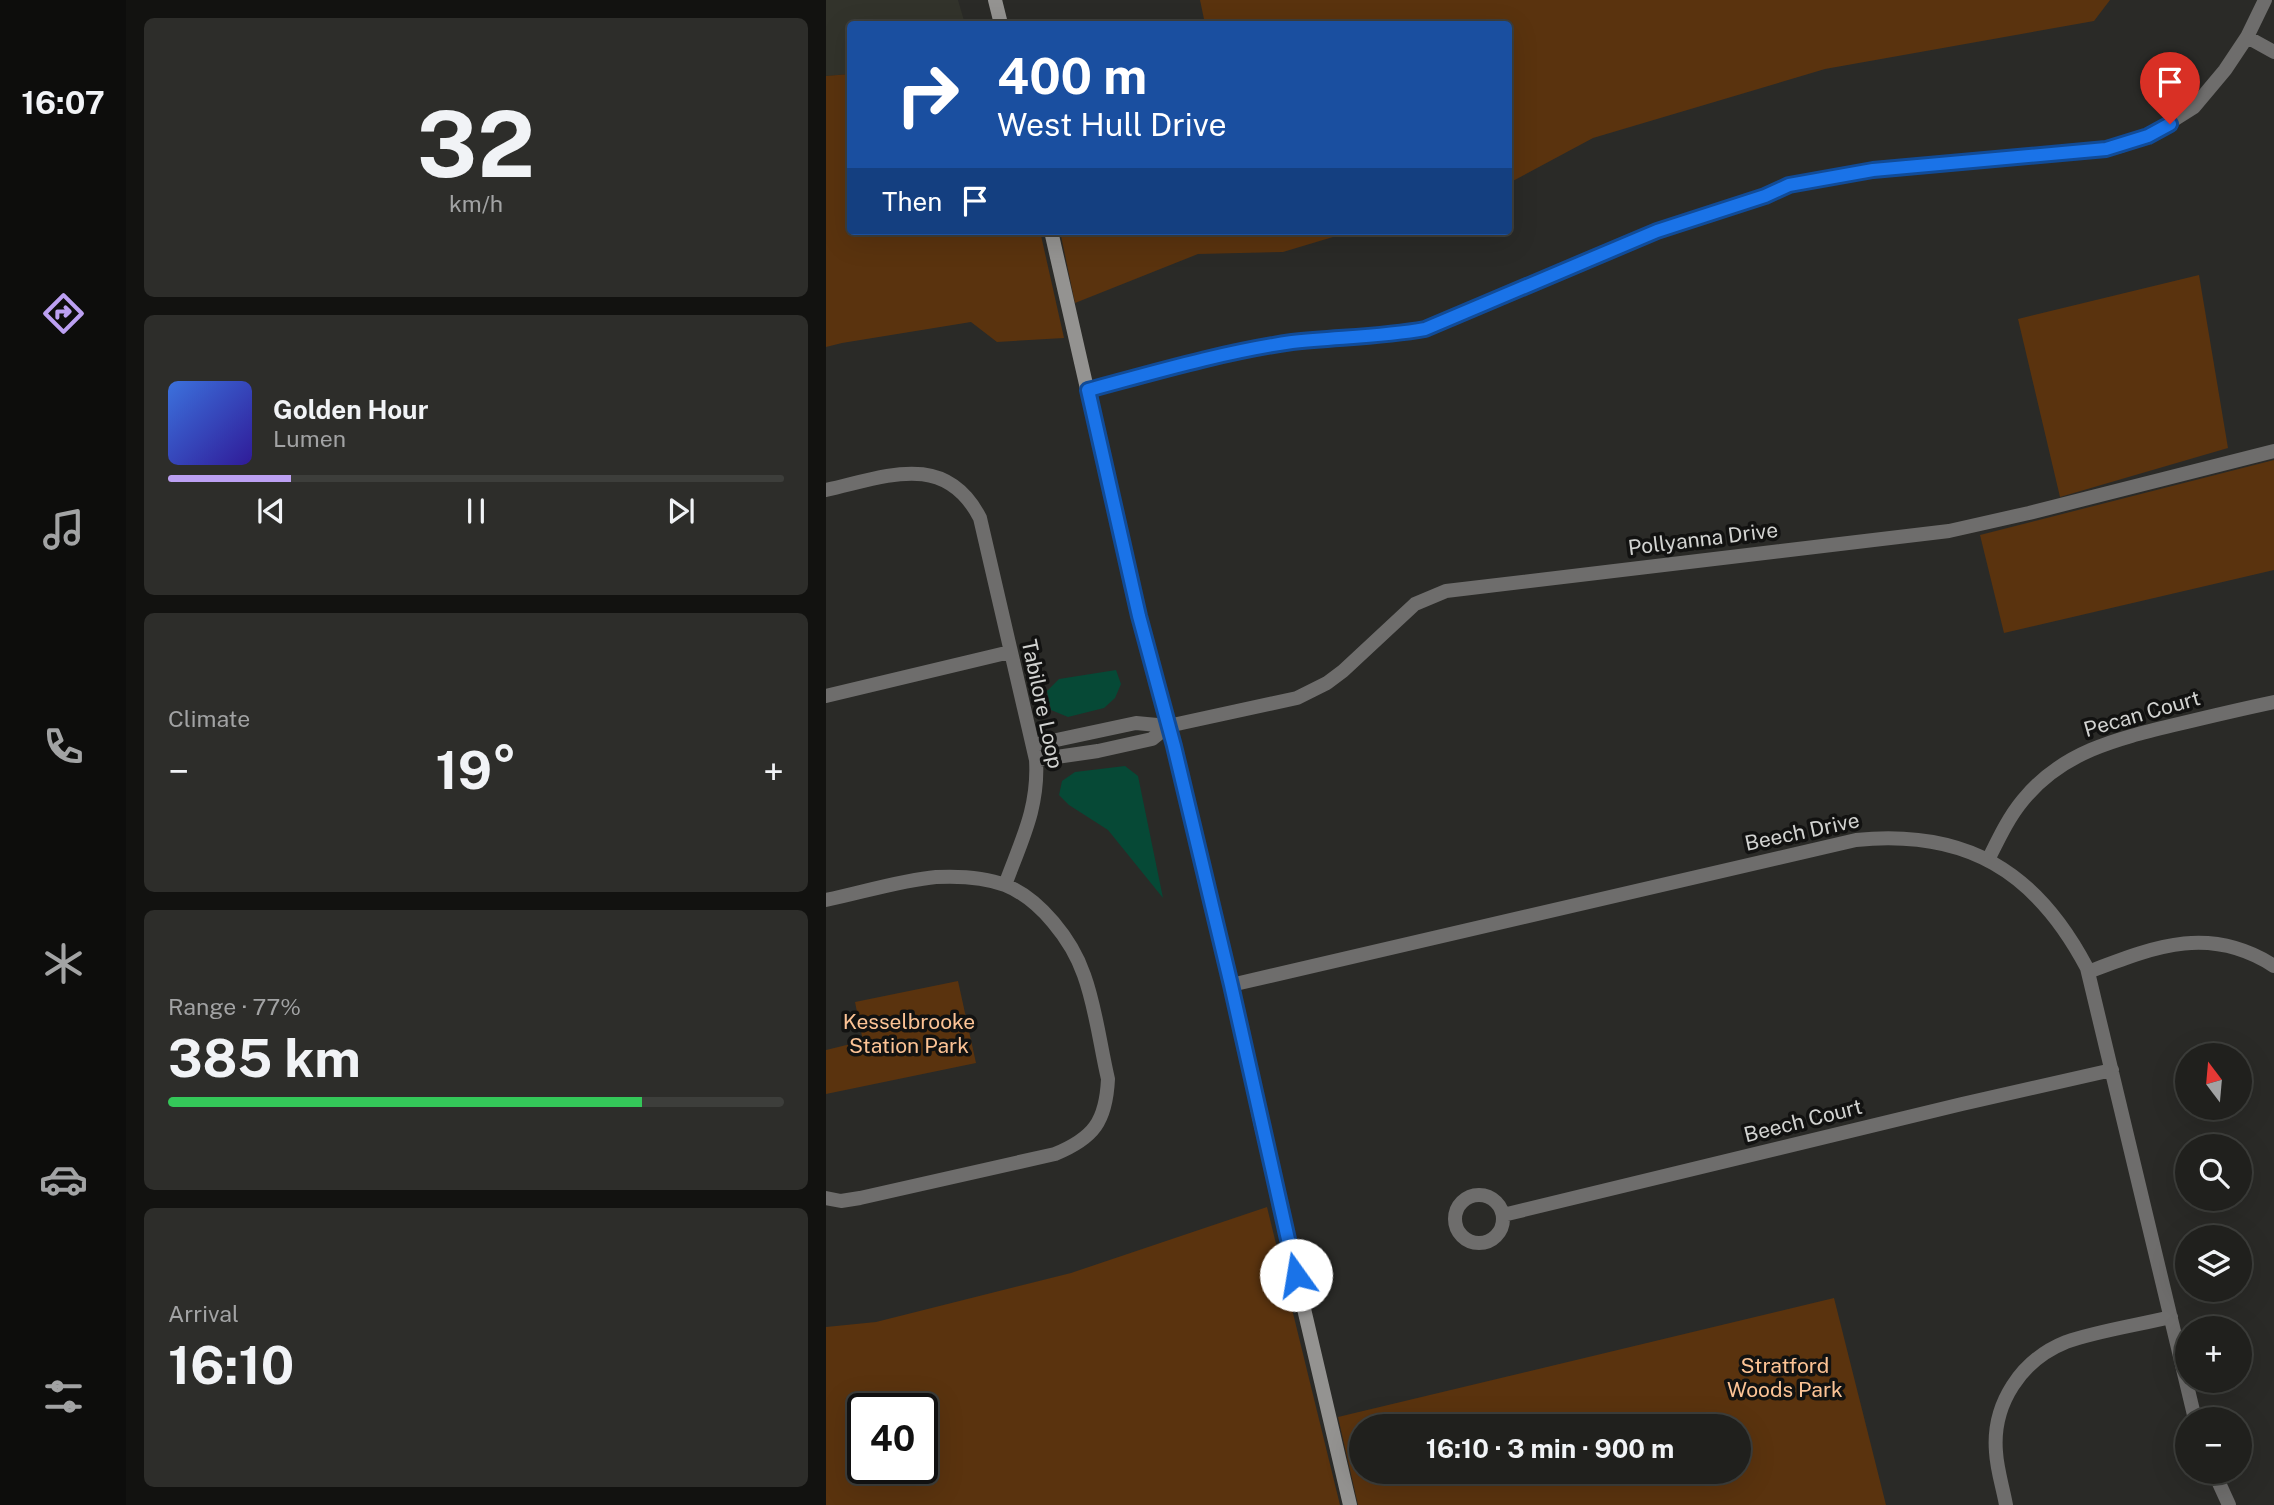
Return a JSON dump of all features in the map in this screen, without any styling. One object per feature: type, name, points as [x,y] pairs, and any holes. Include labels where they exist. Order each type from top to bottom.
[{"type":"street","points":[[995,0],[1000,21]]},
{"type":"street","points":[[1088,390],[1195,362],[1290,343],[1399,334],[1425,329],[1657,231],[1765,196],[1789,185],[1873,170],[2083,152],[2121,146],[2148,136],[2194,107],[2247,37],[2265,0]]},
{"type":"street","points":[[2247,37],[2274,52]]},
{"type":"street","points":[[1052,235],[1139,616],[1231,985],[1350,1505]]},
{"type":"street","name":"Pollyanna Drive","points":[[1034,753],[1098,751],[1152,739],[1168,726],[1297,698],[1343,671],[1415,604],[1446,591],[1948,531],[2274,451]]},
{"type":"street","name":"Tabilore Loop","points":[[826,491],[904,473],[933,475],[962,491],[980,518],[1034,753],[1037,787],[1035,802],[1005,885]]},
{"type":"street","points":[[826,696],[1010,652]]},
{"type":"street","name":"Pecan Court","points":[[1988,860],[2008,820],[2022,800],[2060,765],[2083,752],[2122,738],[2274,702]]},
{"type":"street","name":"Beech Drive","points":[[1231,985],[1856,840],[1909,838],[1937,842],[1988,860],[2031,890],[2050,909],[2066,930],[2088,972],[2192,1407]]},
{"type":"street","points":[[826,900],[933,877],[958,876],[1005,885],[1047,916],[1070,945],[1085,977],[1108,1079],[1105,1107],[1100,1122],[1077,1145],[1055,1154],[860,1198],[826,1198]]},
{"type":"street","points":[[2088,972],[2154,947],[2200,942],[2248,952],[2274,966]]},
{"type":"street","name":"Beech Court","points":[[1503,1215],[2112,1070]]},
{"type":"street","points":[[2006,1505],[1996,1453],[1999,1416],[2007,1395],[2032,1362],[2067,1342],[2171,1317]]},
{"type":"street","points":[[2219,1484],[2229,1505]]},
{"type":"shaded area","points":[[826,0],[958,0],[964,21],[847,21],[847,74],[826,76]]},
{"type":"shaded area","points":[[1116,670],[1121,684],[1115,698],[1104,708],[1068,717],[1051,710],[1047,691],[1059,679]]},
{"type":"shaded area","points":[[1125,766],[1138,776],[1163,898],[1108,830],[1069,805],[1059,795],[1062,781],[1075,772]]},
{"type":"green space","points":[[1200,0],[2110,0],[2094,21],[1825,69],[1593,138],[1512,181],[1512,21],[1204,21]]},
{"type":"green space","points":[[847,74],[847,235],[1041,235],[1064,338],[997,342],[971,322],[826,347],[826,76]]},
{"type":"green space","points":[[1061,235],[1340,235],[1283,252],[1198,254],[1075,303]]},
{"type":"green space","points":[[2199,275],[2228,448],[2060,497],[2018,319]]},
{"type":"green space","points":[[2274,460],[2274,570],[2004,633],[1980,535]]},
{"type":"green space","name":"Kesselbrooke Station Park","points":[[958,981],[976,1063],[826,1094],[826,1050],[863,1041],[855,1002]]},
{"type":"green space","points":[[1267,1207],[1340,1505],[826,1505],[826,1327],[876,1322],[1071,1273]]},
{"type":"green space","name":"Stratford Woods Park","points":[[1834,1298],[1886,1505],[1358,1505],[1353,1484],[1751,1484],[1751,1414],[1351,1414]]},
{"type":"green space","name":"Stratford Woods Park","points":[[1349,1414],[1349,1465],[1338,1417]]},
{"type":"route","points":[[1296,1275],[1231,985],[1174,746],[1139,616],[1088,390],[1195,362],[1290,343],[1399,334],[1425,329],[1657,231],[1765,196],[1789,185],[1873,170],[2106,149],[2148,136],[2170,124]]}]
